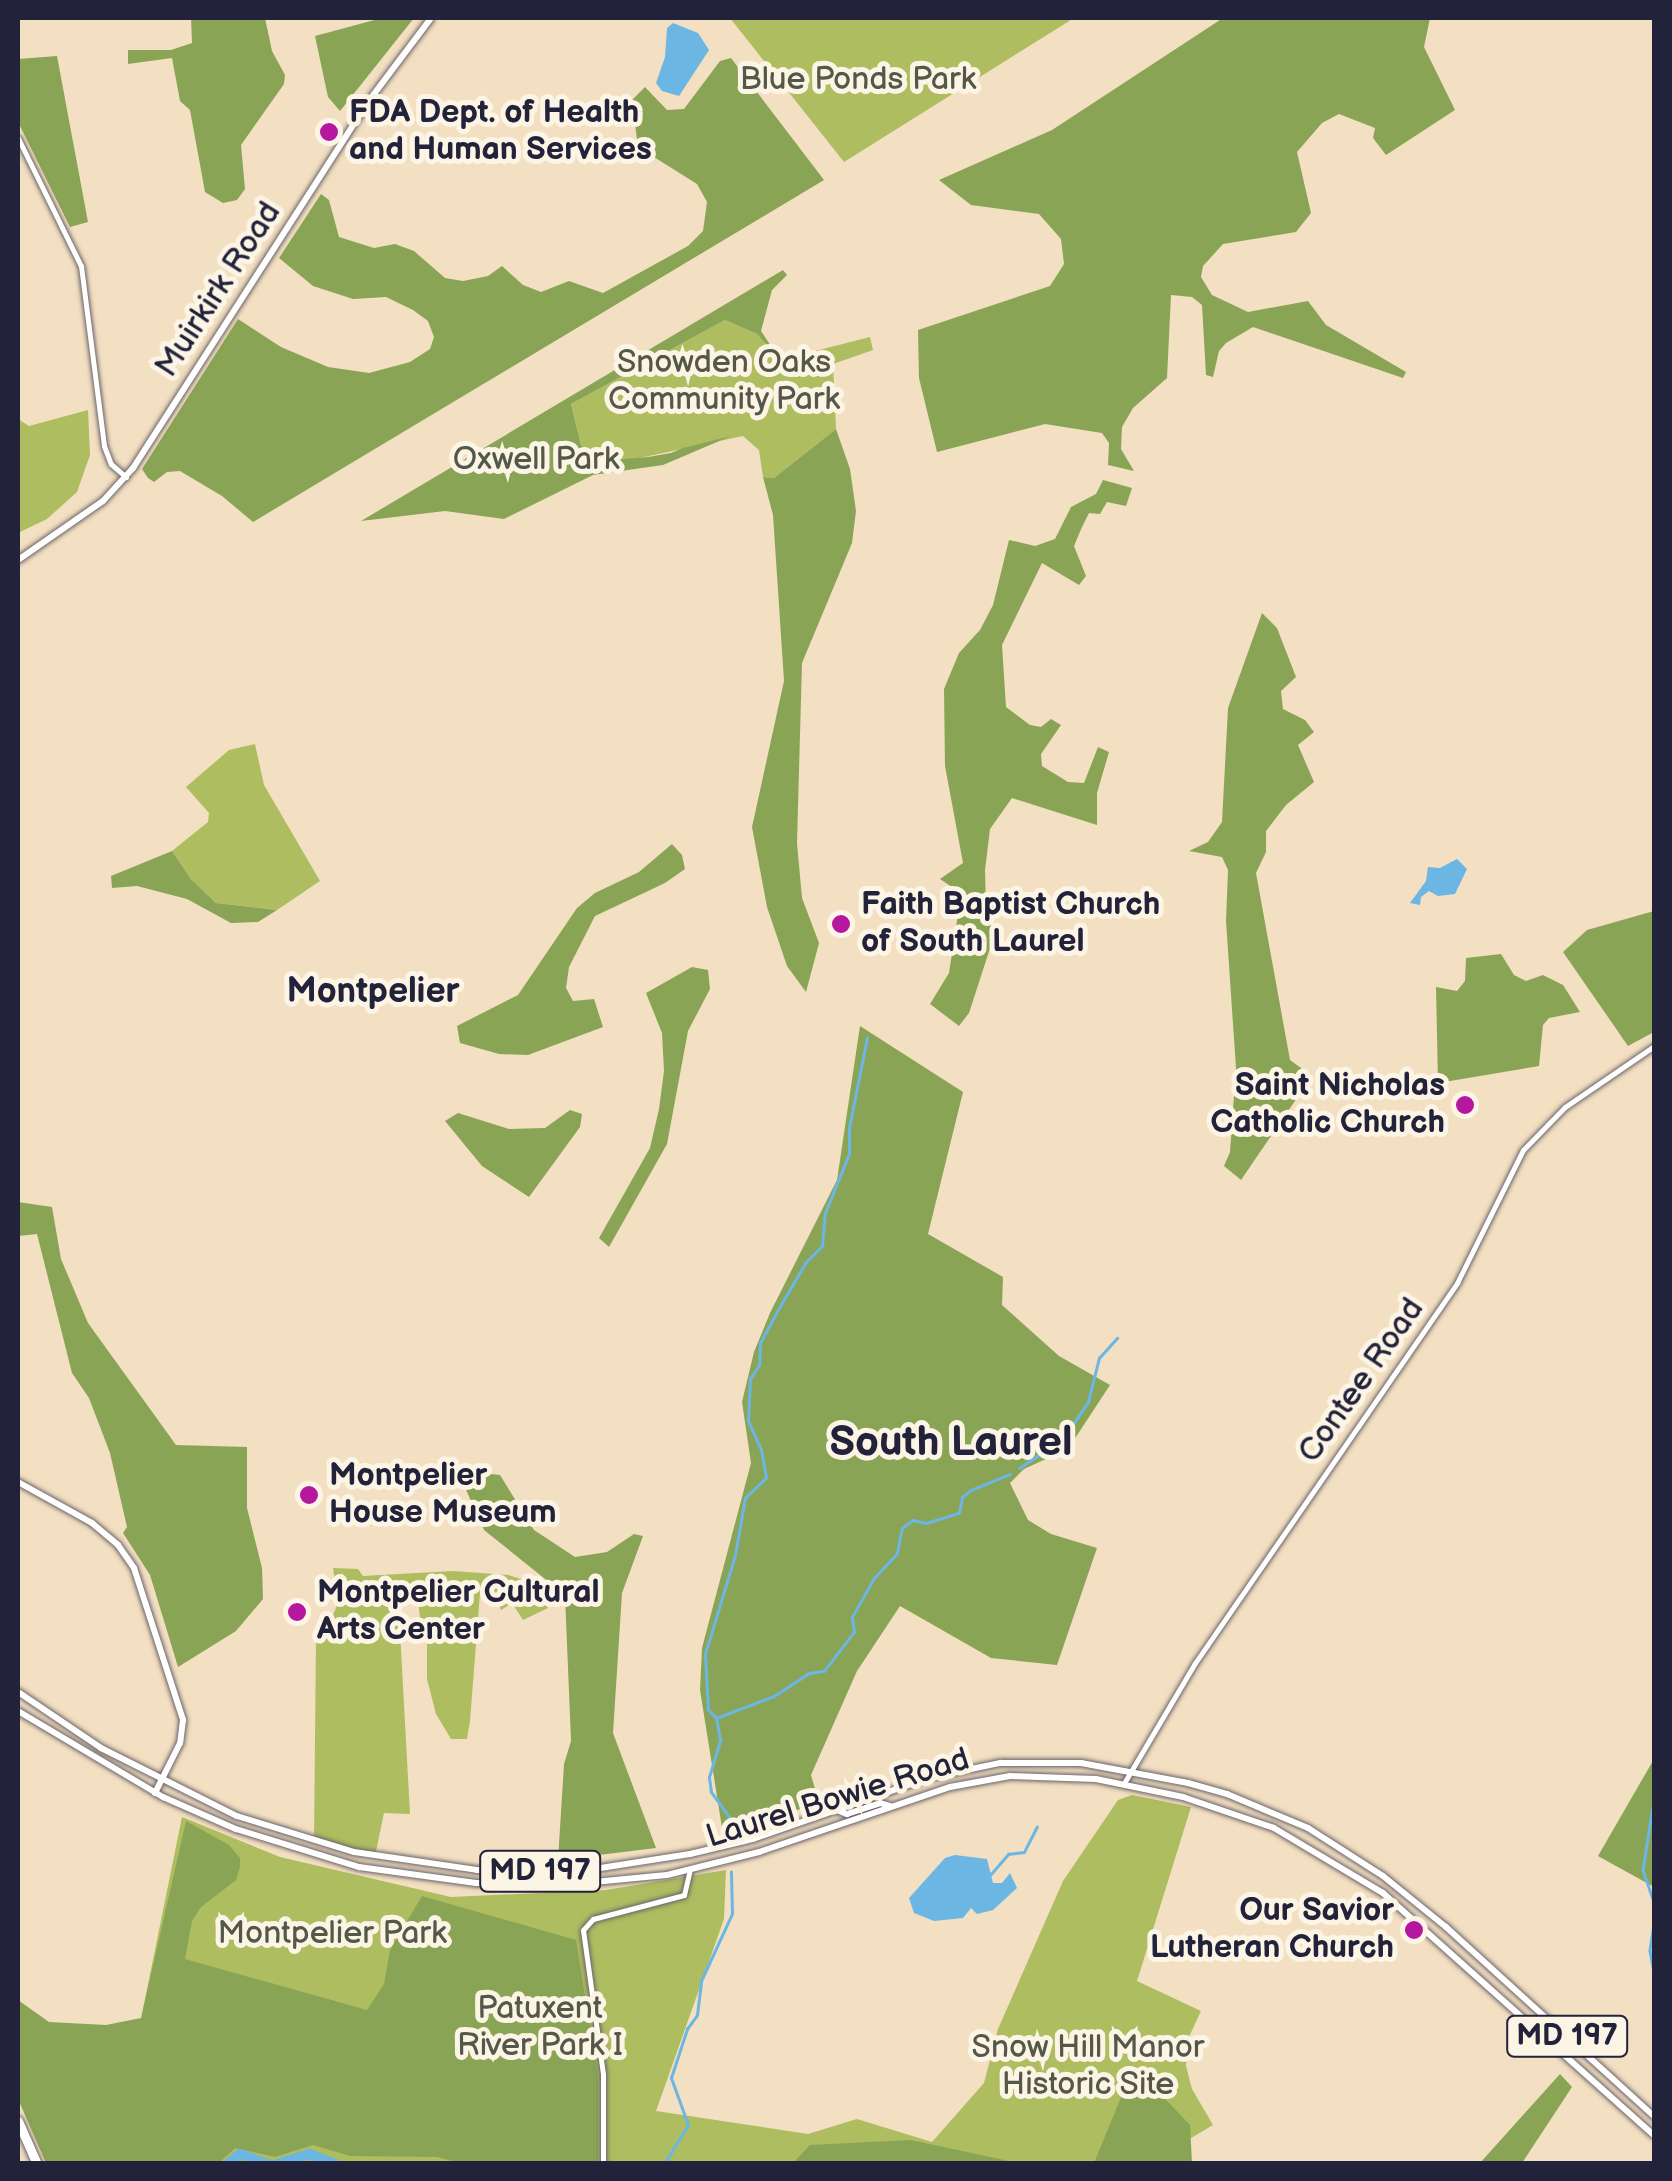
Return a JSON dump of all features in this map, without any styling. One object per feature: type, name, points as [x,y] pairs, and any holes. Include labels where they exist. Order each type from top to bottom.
[{"type":"highway","points":[[18,2122],[37,2164]]},
{"type":"main road","name":"Muirkirk Road","points":[[18,560],[96,507],[126,477],[364,106],[431,18]]},
{"type":"main road","points":[[18,1482],[94,1525],[118,1545],[134,1568],[183,1720],[180,1743],[155,1793]]},
{"type":"main road","name":"Laurel Bowie Road","points":[[18,1692],[100,1748],[226,1812],[323,1844],[408,1862],[489,1871],[594,1869],[683,1856],[753,1839],[939,1775],[1000,1763],[1058,1762],[1132,1771],[1227,1794],[1308,1828],[1351,1854],[1446,1926],[1654,2116]]},
{"type":"main road","name":"Laurel Bowie Road","points":[[18,1711],[155,1793],[286,1847],[414,1877],[538,1886],[645,1878],[690,1870],[772,1848],[950,1787],[1010,1776],[1066,1776],[1124,1783],[1257,1821],[1364,1880],[1424,1926],[1654,2136]]},
{"type":"main road","points":[[836,1810],[847,1814],[880,1803],[890,1806]]},
{"type":"street","points":[[18,138],[81,266],[104,446],[111,464],[126,477]]},
{"type":"street","name":"Contee Road","points":[[1124,1783],[1195,1663],[1457,1283],[1523,1150],[1555,1115],[1654,1046]]},
{"type":"street","points":[[603,2164],[603,2074],[584,1925],[643,1902],[684,1894],[690,1870]]},
{"type":"green space","points":[[191,18],[265,18],[272,51],[285,75],[284,84],[241,145],[245,189],[237,200],[223,203],[205,192],[190,110],[180,101],[172,58],[128,64],[128,50],[171,50],[192,43]]},
{"type":"green space","points":[[382,18],[414,18],[340,111],[328,97],[315,36]]},
{"type":"green space","name":"Blue Ponds Park","points":[[730,18],[1074,18],[844,162]]},
{"type":"green space","points":[[1223,18],[1430,18],[1424,47],[1455,110],[1386,155],[1373,138],[1375,128],[1339,114],[1322,123],[1297,152],[1311,213],[1296,232],[1223,244],[1203,266],[1201,277],[1212,295],[1248,312],[1308,301],[1326,325],[1406,372],[1403,378],[1253,327],[1226,343],[1219,351],[1213,377],[1206,375],[1202,305],[1192,297],[1171,295],[1167,378],[1133,408],[1122,427],[1121,449],[1134,471],[1108,465],[1109,443],[1102,433],[1045,424],[937,452],[919,378],[918,330],[1050,286],[1064,264],[1061,239],[1039,214],[971,205],[939,180],[1052,130]]},
{"type":"green space","points":[[57,56],[88,222],[70,227],[18,122],[18,59]]},
{"type":"green space","points":[[731,58],[824,180],[253,522],[222,496],[180,471],[167,472],[154,482],[148,478],[142,469],[238,319],[281,347],[328,367],[369,373],[410,362],[430,349],[434,337],[428,321],[413,310],[386,297],[353,299],[313,286],[279,258],[321,194],[329,200],[339,237],[374,248],[395,244],[414,251],[445,278],[463,281],[488,276],[502,266],[523,285],[541,292],[569,281],[603,293],[688,246],[703,231],[707,202],[697,184],[638,147],[632,100],[645,87],[667,110],[684,109],[720,61]]},
{"type":"green space","name":"Oxwell Park","points":[[783,270],[787,275],[772,290],[761,331],[780,360],[757,334],[725,320],[571,404],[581,445],[603,461],[671,453],[731,436],[663,465],[593,475],[504,519],[445,511],[361,521]]},
{"type":"green space","name":"Snowden Oaks Community Park","points":[[725,320],[757,334],[780,360],[870,337],[873,350],[833,364],[836,429],[774,478],[763,477],[759,450],[743,436],[621,462],[603,461],[581,445],[571,404]]},
{"type":"green space","points":[[88,410],[90,455],[77,492],[47,519],[18,533],[18,419],[29,426]]},
{"type":"green space","points":[[836,429],[850,469],[856,511],[852,543],[802,663],[797,843],[802,898],[819,943],[806,992],[787,966],[767,907],[752,827],[784,681],[773,515],[763,477],[774,478]]},
{"type":"green space","points":[[1103,480],[1132,488],[1126,506],[1107,502],[1100,514],[1089,513],[1074,546],[1086,576],[1079,585],[1042,563],[1002,645],[1006,707],[1030,725],[1041,727],[1051,719],[1061,725],[1041,754],[1042,766],[1068,782],[1084,783],[1098,747],[1109,752],[1097,793],[1097,825],[1012,798],[990,829],[986,908],[994,936],[969,1013],[959,1026],[930,1004],[949,973],[960,901],[958,891],[940,879],[963,863],[945,766],[944,689],[959,653],[980,630],[993,605],[1009,540],[1035,546],[1055,539],[1071,507],[1096,494]]},
{"type":"green space","points":[[1262,613],[1277,628],[1296,677],[1281,691],[1283,709],[1305,720],[1314,732],[1298,745],[1314,782],[1286,805],[1266,831],[1266,852],[1256,873],[1290,1060],[1312,1076],[1241,1180],[1224,1166],[1230,1152],[1236,1068],[1226,921],[1228,870],[1222,857],[1189,851],[1208,842],[1222,822],[1228,708]]},
{"type":"green space","points":[[255,744],[264,785],[320,881],[277,910],[216,903],[191,879],[172,851],[208,822],[209,813],[186,787],[229,750]]},
{"type":"green space","points":[[672,844],[682,855],[685,869],[665,883],[595,916],[569,967],[566,988],[573,1001],[594,999],[603,1027],[528,1055],[499,1054],[460,1043],[457,1026],[518,995],[577,908],[595,893],[639,872]]},
{"type":"green space","points":[[172,851],[191,879],[216,903],[277,910],[258,922],[231,923],[187,899],[137,886],[112,888],[111,876]]},
{"type":"green space","points":[[1654,911],[1654,1032],[1628,1046],[1563,952],[1587,930]]},
{"type":"green space","points":[[1501,954],[1514,975],[1526,981],[1543,975],[1563,985],[1580,1012],[1549,1018],[1543,1025],[1539,1066],[1438,1083],[1436,987],[1457,991],[1465,981],[1466,958]]},
{"type":"green space","points":[[692,967],[708,970],[710,989],[688,1031],[667,1144],[609,1247],[599,1238],[650,1148],[659,1109],[664,1071],[662,1033],[646,993]]},
{"type":"green space","points":[[860,1026],[963,1092],[928,1234],[1003,1277],[1002,1305],[1059,1356],[1110,1385],[1068,1449],[1024,1469],[1010,1483],[1028,1520],[1051,1534],[1097,1548],[1057,1665],[991,1658],[900,1606],[857,1671],[811,1775],[819,1803],[723,1834],[700,1690],[702,1648],[751,1463],[742,1402],[754,1352],[770,1313],[837,1180]]},
{"type":"green space","points":[[570,1110],[582,1114],[580,1127],[529,1197],[482,1166],[445,1121],[458,1113],[509,1129],[545,1128]]},
{"type":"green space","points":[[18,1202],[52,1207],[61,1259],[88,1323],[176,1445],[247,1447],[247,1508],[262,1568],[263,1599],[236,1631],[178,1667],[150,1575],[123,1533],[127,1527],[110,1453],[89,1398],[72,1373],[37,1234],[18,1236]]},
{"type":"green space","points":[[459,1474],[500,1475],[534,1530],[575,1557],[607,1552],[634,1534],[643,1536],[622,1593],[613,1733],[656,1848],[558,1860],[564,1764],[571,1741],[565,1595],[484,1530]]},
{"type":"green space","points":[[333,1568],[358,1569],[363,1576],[453,1571],[508,1575],[524,1580],[548,1608],[523,1620],[512,1603],[501,1610],[493,1592],[480,1593],[467,1739],[451,1739],[436,1714],[427,1679],[427,1627],[420,1618],[417,1592],[398,1595],[410,1814],[384,1813],[375,1856],[314,1842],[316,1638],[326,1632],[338,1603]]},
{"type":"green space","points":[[1654,1759],[1654,1887],[1598,1856]]},
{"type":"green space","name":"Patuxent River Park I","points":[[1132,1795],[1191,1807],[1137,1981],[1201,2011],[1188,2039],[1186,2066],[1192,2089],[1213,2125],[1171,2150],[1178,2163],[88,2164],[162,2077],[143,2009],[182,1817],[280,1857],[451,1897],[606,1890],[726,1870],[724,1919],[656,2111],[808,2134],[857,2119],[932,2142],[984,2083],[998,2029],[1063,1881],[1118,1800]]},
{"type":"green space","name":"Patuxent River Park I","points":[[186,1821],[229,1845],[240,1858],[240,1867],[236,1880],[201,1907],[192,1921],[185,1959],[367,2010],[384,1984],[390,1950],[422,1896],[576,1940],[598,2076],[598,2163],[460,2163],[437,2157],[350,2156],[313,2145],[275,2157],[235,2148],[219,2163],[46,2163],[18,2099],[18,2000],[49,2022],[106,2025],[141,2018]]},
{"type":"green space","points":[[1134,2066],[1190,2125],[1192,2163],[1094,2163]]},
{"type":"green space","points":[[1560,2074],[1572,2087],[1522,2163],[1480,2163]]},
{"type":"green space","points":[[911,2140],[1018,2163],[793,2163],[810,2145]]},
{"type":"water","points":[[673,23],[698,33],[709,50],[679,96],[662,91],[656,83],[665,57],[667,28]]},
{"type":"water","points":[[1457,859],[1467,869],[1455,894],[1438,896],[1429,891],[1421,897],[1420,905],[1410,903],[1426,881],[1428,867],[1440,868]]},
{"type":"water","points":[[955,1855],[987,1859],[993,1883],[1002,1883],[1010,1873],[1017,1888],[993,1910],[977,1914],[971,1908],[963,1918],[934,1921],[914,1913],[909,1898],[945,1858]]},
{"type":"waterway","points":[[716,1718],[708,1710],[705,1654],[735,1555],[745,1498],[766,1478],[761,1450],[748,1421],[750,1379],[759,1365],[760,1343],[806,1262],[822,1246],[825,1213],[849,1154],[849,1128],[867,1038]]},
{"type":"waterway","points":[[1019,1468],[1063,1439],[1088,1402],[1099,1358],[1117,1338]]},
{"type":"waterway","points":[[726,1831],[729,1817],[711,1792],[709,1777],[720,1740],[716,1718],[774,1696],[809,1673],[824,1671],[854,1632],[852,1617],[874,1578],[897,1553],[902,1528],[913,1520],[926,1523],[959,1513],[962,1497],[971,1490],[1010,1474]]},
{"type":"waterway","points":[[1654,1800],[1643,1870],[1654,1902]]},
{"type":"waterway","points":[[990,1875],[1008,1854],[1024,1852],[1037,1827]]},
{"type":"waterway","points":[[664,2164],[688,2125],[671,2078],[687,2029],[697,2015],[701,1981],[732,1914],[731,1872]]},
{"type":"waterway","points":[[1654,1925],[1650,1951],[1654,1972]]},
{"type":"waterway","points":[[228,2164],[240,2154],[267,2164]]},
{"type":"waterway","points":[[277,2164],[309,2154],[335,2164]]},
{"type":"place","name":"FDA Dept. of Health and Human Services","points":[[329,132]]},
{"type":"place","name":"Faith Baptist Church of South Laurel","points":[[841,924]]},
{"type":"place","name":"Saint Nicholas Catholic Church","points":[[1465,1105]]},
{"type":"place","name":"Montpelier House Museum","points":[[309,1495]]},
{"type":"place","name":"Montpelier Cultural Arts Center","points":[[297,1612]]},
{"type":"place","name":"Our Savior Lutheran Church","points":[[1414,1930]]},
{"type":"district","name":"Montpelier","points":[[373,992]]},
{"type":"district","name":"South Laurel","points":[[951,1443]]},
{"type":"park label","name":"Montpelier Park","points":[[332,1934]]},
{"type":"park label","name":"Snow Hill Manor Historic Site","points":[[1088,2068]]}]
